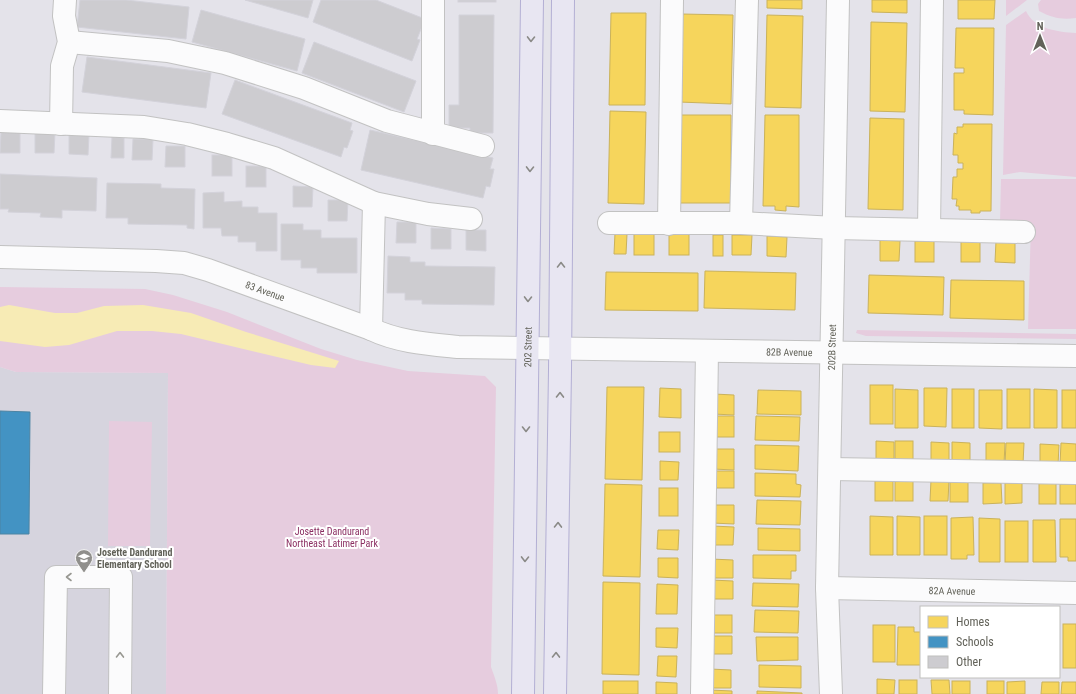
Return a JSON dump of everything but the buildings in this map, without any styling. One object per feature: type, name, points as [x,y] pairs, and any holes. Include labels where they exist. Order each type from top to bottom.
[{"type":"main road","name":"202 Street","points":[[522,694],[532,0]]},
{"type":"main road","points":[[555,694],[561,349],[563,0]]},
{"type":"street","points":[[61,124],[62,66],[69,42],[64,16],[65,0]]},
{"type":"street","points":[[433,0],[433,134]]},
{"type":"street","points":[[668,224],[672,0]]},
{"type":"street","points":[[742,223],[747,0]]},
{"type":"street","name":"202B Street","points":[[831,694],[827,588],[833,353],[838,0]]},
{"type":"street","points":[[929,230],[932,0]]},
{"type":"street","points":[[69,42],[168,51],[225,62],[304,88],[387,120],[433,134],[483,146]]},
{"type":"street","points":[[0,121],[144,127],[187,134],[274,158],[374,203],[428,214],[471,219]]},
{"type":"street","points":[[371,329],[374,203]]},
{"type":"street","points":[[609,223],[742,223],[835,228],[1024,232]]},
{"type":"street","name":"83 Avenue","points":[[0,257],[156,261],[184,264],[208,270],[371,329],[386,336],[416,343],[458,348],[527,348]]},
{"type":"street","name":"82B Avenue","points":[[527,348],[1076,356]]},
{"type":"street","points":[[702,694],[707,351]]},
{"type":"street","points":[[830,469],[1076,473]]},
{"type":"street","points":[[54,694],[56,577],[121,577],[120,694]]},
{"type":"street","name":"82A Avenue","points":[[827,588],[1076,593]]},
{"type":"shaded area","points":[[9,305],[55,313],[77,313],[104,306],[143,305],[191,313],[339,361],[335,368],[311,365],[181,334],[152,331],[117,331],[69,345],[45,347],[0,341],[0,307]]},
{"type":"shaded area","name":"Josette Dandurand Elementary School","points":[[0,367],[16,372],[168,373],[166,694],[0,694]]},
{"type":"green space","points":[[1006,0],[1027,0],[1006,16]]},
{"type":"green space","points":[[1041,0],[1076,0],[1076,18],[1057,18],[1039,11],[1038,4]]},
{"type":"green space","points":[[1026,11],[1035,22],[1041,26],[1062,32],[1076,33],[1076,177],[1020,172],[1003,175],[1006,25]]},
{"type":"green space","points":[[1001,179],[1076,179],[1076,329],[1028,329],[1031,223],[1000,222]]},
{"type":"green space","name":"Josette Dandurand Northeast Latimer Park","points":[[0,287],[145,289],[173,295],[227,312],[321,349],[357,360],[408,371],[485,376],[496,387],[491,667],[497,683],[498,694],[166,694],[168,373],[16,372],[0,367]]},
{"type":"green space","points":[[857,330],[1076,334],[1076,339],[866,336],[856,333]]},
{"type":"green space","points":[[109,421],[152,422],[150,546],[108,546]]},
{"type":"place","name":"Josette Dandurand Elementary School","points":[[84,573]]}]
